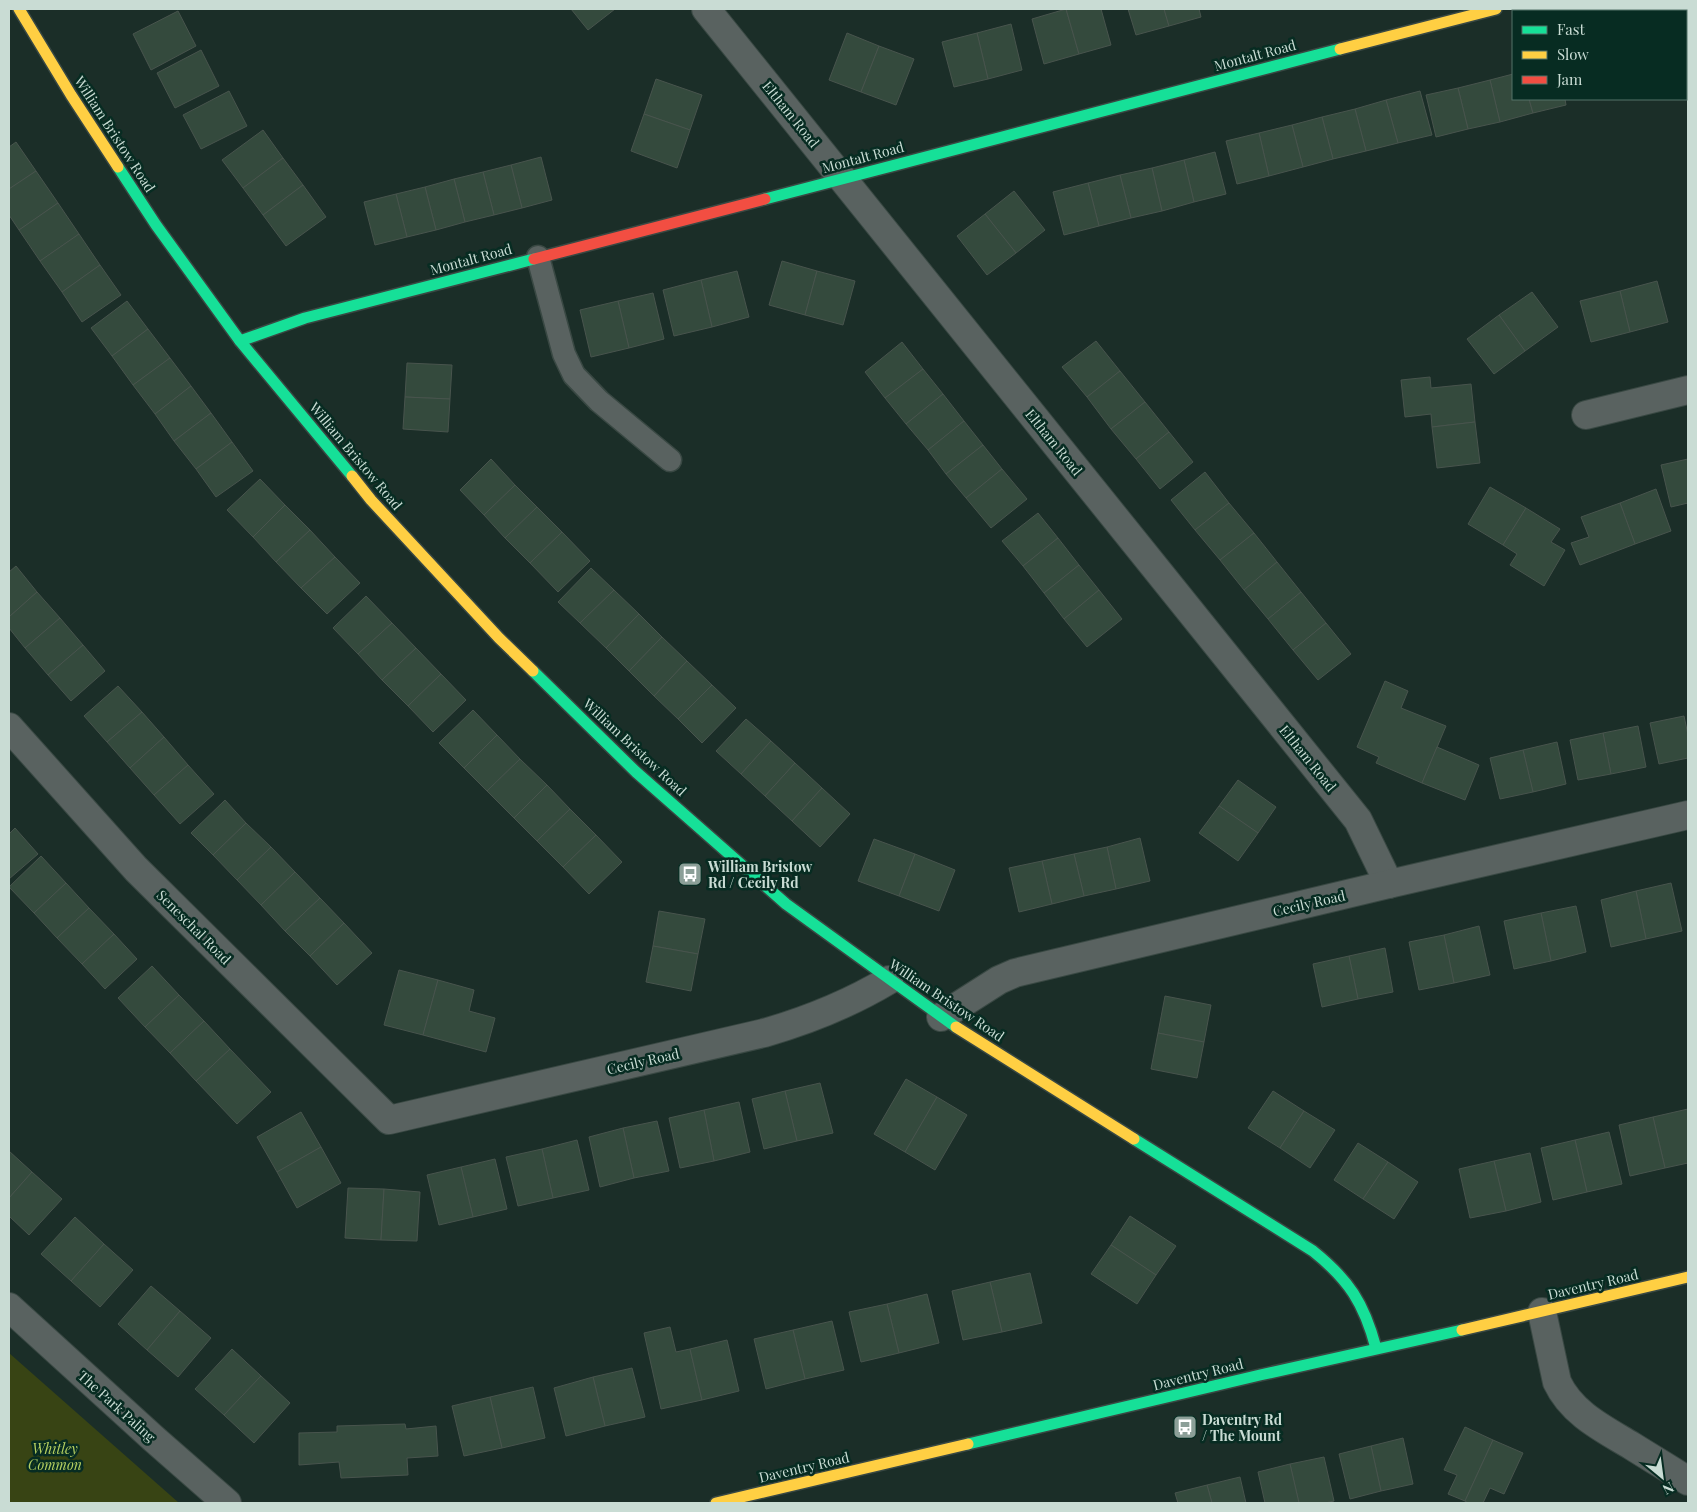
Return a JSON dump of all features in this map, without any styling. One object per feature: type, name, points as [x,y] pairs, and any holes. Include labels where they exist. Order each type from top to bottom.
[{"type":"street","name":"William Bristow Road","points":[[19,9],[71,95],[156,225],[240,341],[371,500],[499,638],[636,772],[786,904],[941,1017],[1313,1251],[1345,1280],[1365,1316],[1376,1348]]},
{"type":"street","name":"Eltham Road","points":[[706,9],[1358,820],[1389,884]]},
{"type":"street","name":"Montalt Road","points":[[240,341],[305,318],[1496,9]]},
{"type":"street","points":[[1586,415],[1688,390]]},
{"type":"street","name":"Seneschal Road","points":[[9,726],[136,869],[389,1120]]},
{"type":"street","name":"Cecily Road","points":[[941,1017],[999,980],[1015,973],[1688,815]]},
{"type":"street","name":"Cecily Road","points":[[389,1120],[764,1033],[803,1022],[833,1010],[889,980]]},
{"type":"street","name":"Daventry Road","points":[[716,1503],[1376,1348],[1542,1312],[1688,1277]]},
{"type":"street","name":"The Park Paling","points":[[9,1307],[227,1503]]},
{"type":"street","points":[[1542,1312],[1557,1382],[1561,1392],[1572,1406],[1590,1421],[1688,1481]]},
{"type":"lane","points":[[538,257],[564,354],[574,375],[600,401],[670,460]]},
{"type":"green space","name":"Whitley Common","points":[[9,1353],[179,1503],[9,1503]]},
{"type":"building","points":[[571,9],[615,9],[588,30]]},
{"type":"building","points":[[1066,9],[1079,54],[1044,64],[1032,19]]},
{"type":"building","points":[[1066,9],[1101,9],[1111,45],[1079,54]]},
{"type":"building","points":[[1128,9],[1164,9],[1169,26],[1136,35]]},
{"type":"building","points":[[1164,9],[1199,9],[1201,17],[1169,26]]},
{"type":"building","points":[[178,11],[196,46],[151,70],[133,34]]},
{"type":"building","points":[[1011,24],[1022,70],[988,79],[977,33]]},
{"type":"building","points":[[1687,24],[1688,24],[1687,90]]},
{"type":"building","points":[[847,33],[879,46],[861,92],[829,80]]},
{"type":"building","points":[[977,33],[988,79],[954,87],[942,42]]},
{"type":"building","points":[[879,46],[914,59],[896,105],[861,92]]},
{"type":"building","points":[[201,50],[219,86],[175,108],[157,73]]},
{"type":"building","points":[[1512,74],[1512,100],[1529,100],[1533,113],[1500,122],[1490,80]]},
{"type":"building","points":[[656,79],[702,95],[690,130],[644,114]]},
{"type":"building","points":[[1490,80],[1500,122],[1468,129],[1458,88]]},
{"type":"building","points":[[1458,88],[1468,129],[1436,137],[1426,95]]},
{"type":"building","points":[[229,91],[247,126],[201,149],[183,115]]},
{"type":"building","points":[[1420,91],[1432,135],[1398,143],[1386,100]]},
{"type":"building","points":[[1386,100],[1398,143],[1366,151],[1355,109]]},
{"type":"building","points":[[1529,100],[1565,100],[1566,105],[1533,113]]},
{"type":"building","points":[[1355,109],[1366,151],[1333,159],[1322,117]]},
{"type":"building","points":[[644,114],[690,130],[677,168],[631,151]]},
{"type":"building","points":[[1322,117],[1333,159],[1303,167],[1292,125]]},
{"type":"building","points":[[1292,125],[1303,167],[1269,176],[1259,133]]},
{"type":"building","points":[[263,130],[283,158],[243,188],[222,160]]},
{"type":"building","points":[[1259,133],[1269,176],[1237,184],[1226,141]]},
{"type":"building","points":[[16,142],[36,171],[9,189],[9,147]]},
{"type":"building","points":[[1215,152],[1226,194],[1194,202],[1184,160]]},
{"type":"building","points":[[541,157],[552,200],[522,208],[511,165]]},
{"type":"building","points":[[283,158],[303,185],[263,215],[243,188]]},
{"type":"building","points":[[1184,160],[1194,202],[1162,211],[1152,168]]},
{"type":"building","points":[[511,165],[522,208],[494,215],[483,172]]},
{"type":"building","points":[[1152,168],[1162,211],[1131,218],[1120,175]]},
{"type":"building","points":[[36,171],[58,203],[19,230],[9,215],[9,189]]},
{"type":"building","points":[[483,172],[494,215],[465,222],[454,179]]},
{"type":"building","points":[[1120,175],[1131,218],[1099,226],[1088,183]]},
{"type":"building","points":[[454,179],[465,222],[436,230],[425,187]]},
{"type":"building","points":[[1088,183],[1099,226],[1064,235],[1053,192]]},
{"type":"building","points":[[303,185],[326,217],[286,246],[263,215]]},
{"type":"building","points":[[425,187],[436,230],[407,237],[396,194]]},
{"type":"building","points":[[1014,191],[1045,230],[1016,253],[985,214]]},
{"type":"building","points":[[396,194],[407,237],[375,245],[364,202]]},
{"type":"building","points":[[58,203],[79,234],[40,261],[19,230]]},
{"type":"building","points":[[985,214],[1016,253],[987,275],[957,236]]},
{"type":"building","points":[[79,234],[100,265],[62,292],[40,261]]},
{"type":"building","points":[[782,261],[817,271],[805,315],[769,305]]},
{"type":"building","points":[[100,265],[121,295],[82,322],[62,292]]},
{"type":"building","points":[[737,271],[749,317],[712,327],[701,280]]},
{"type":"building","points":[[817,271],[855,281],[843,325],[805,315]]},
{"type":"building","points":[[701,280],[712,327],[674,336],[663,290]]},
{"type":"building","points":[[1657,281],[1668,322],[1630,332],[1620,291]]},
{"type":"building","points":[[1620,291],[1630,332],[1591,342],[1580,301]]},
{"type":"building","points":[[1532,292],[1558,327],[1525,351],[1499,315]]},
{"type":"building","points":[[653,293],[664,339],[629,348],[618,301]]},
{"type":"building","points":[[127,301],[148,329],[112,356],[91,328]]},
{"type":"building","points":[[618,301],[629,348],[591,357],[580,310]]},
{"type":"building","points":[[1499,315],[1525,351],[1494,374],[1467,339]]},
{"type":"building","points":[[148,329],[170,358],[133,385],[112,356]]},
{"type":"building","points":[[1096,341],[1120,371],[1087,397],[1062,367]]},
{"type":"building","points":[[902,342],[923,369],[885,398],[865,372]]},
{"type":"building","points":[[170,358],[191,386],[155,414],[133,385]]},
{"type":"building","points":[[407,363],[452,365],[450,399],[405,397]]},
{"type":"building","points":[[923,369],[943,394],[906,424],[885,398]]},
{"type":"building","points":[[1120,371],[1145,402],[1111,429],[1087,397]]},
{"type":"building","points":[[1430,377],[1431,388],[1471,384],[1475,422],[1432,427],[1431,414],[1405,417],[1401,380]]},
{"type":"building","points":[[191,386],[211,413],[174,441],[155,414]]},
{"type":"building","points":[[943,394],[964,421],[928,450],[906,424]]},
{"type":"building","points":[[405,397],[450,399],[448,432],[403,429]]},
{"type":"building","points":[[1145,402],[1169,432],[1136,459],[1111,429]]},
{"type":"building","points":[[211,413],[232,442],[196,469],[174,441]]},
{"type":"building","points":[[964,421],[983,445],[946,474],[928,450]]},
{"type":"building","points":[[1475,422],[1480,463],[1437,468],[1432,427]]},
{"type":"building","points":[[1169,432],[1193,462],[1160,489],[1136,459]]},
{"type":"building","points":[[232,442],[253,471],[216,497],[196,469]]},
{"type":"building","points":[[983,445],[1002,469],[966,498],[946,474]]},
{"type":"building","points":[[491,459],[515,485],[484,515],[460,490]]},
{"type":"building","points":[[1688,459],[1688,503],[1671,507],[1661,465]]},
{"type":"building","points":[[1002,469],[1027,499],[991,528],[966,498]]},
{"type":"building","points":[[1205,472],[1229,503],[1195,530],[1171,500]]},
{"type":"building","points":[[260,479],[285,505],[253,537],[227,510]]},
{"type":"building","points":[[515,485],[537,507],[505,538],[484,515]]},
{"type":"building","points":[[1490,487],[1526,508],[1503,545],[1468,524]]},
{"type":"building","points":[[1656,489],[1671,531],[1635,544],[1620,503]]},
{"type":"building","points":[[1229,503],[1254,533],[1220,560],[1195,530]]},
{"type":"building","points":[[1620,503],[1635,544],[1580,565],[1571,543],[1589,537],[1581,517]]},
{"type":"building","points":[[285,505],[310,530],[276,562],[253,537]]},
{"type":"building","points":[[537,507],[562,532],[530,563],[505,538]]},
{"type":"building","points":[[1526,508],[1560,529],[1551,542],[1565,550],[1544,586],[1510,565],[1517,554],[1503,545]]},
{"type":"building","points":[[1038,513],[1058,538],[1023,566],[1002,541]]},
{"type":"building","points":[[310,530],[335,557],[301,588],[276,562]]},
{"type":"building","points":[[562,532],[590,561],[558,592],[530,563]]},
{"type":"building","points":[[1254,533],[1277,562],[1244,590],[1220,560]]},
{"type":"building","points":[[1058,538],[1079,565],[1044,593],[1023,566]]},
{"type":"building","points":[[335,557],[360,583],[327,614],[301,588]]},
{"type":"building","points":[[1277,562],[1301,592],[1268,619],[1244,590]]},
{"type":"building","points":[[1079,565],[1099,590],[1064,619],[1044,593]]},
{"type":"building","points":[[16,566],[37,592],[9,617],[9,572]]},
{"type":"building","points":[[591,568],[614,590],[580,623],[558,602]]},
{"type":"building","points":[[614,590],[639,614],[606,648],[580,623]]},
{"type":"building","points":[[1099,590],[1122,619],[1087,647],[1064,619]]},
{"type":"building","points":[[37,592],[60,618],[25,648],[9,628],[9,617]]},
{"type":"building","points":[[1301,592],[1326,623],[1293,650],[1268,619]]},
{"type":"building","points":[[366,596],[392,623],[358,654],[333,628]]},
{"type":"building","points":[[639,614],[662,637],[629,671],[606,648]]},
{"type":"building","points":[[60,618],[83,645],[48,675],[25,648]]},
{"type":"building","points":[[392,623],[416,648],[382,680],[358,654]]},
{"type":"building","points":[[1326,623],[1351,654],[1318,680],[1293,650]]},
{"type":"building","points":[[662,637],[687,661],[654,696],[629,671]]},
{"type":"building","points":[[83,645],[105,671],[71,701],[48,675]]},
{"type":"building","points":[[416,648],[441,674],[408,706],[382,680]]},
{"type":"building","points":[[687,661],[712,685],[678,719],[654,696]]},
{"type":"building","points":[[441,674],[466,700],[433,732],[408,706]]},
{"type":"building","points":[[1385,681],[1408,691],[1401,708],[1446,726],[1422,783],[1376,763],[1379,757],[1357,747]]},
{"type":"building","points":[[712,685],[736,708],[702,743],[678,719]]},
{"type":"building","points":[[118,686],[142,712],[107,742],[84,716]]},
{"type":"building","points":[[473,710],[497,735],[464,768],[439,743]]},
{"type":"building","points":[[142,712],[164,737],[130,768],[107,742]]},
{"type":"building","points":[[1684,716],[1688,735],[1688,758],[1659,764],[1650,723]]},
{"type":"building","points":[[746,719],[771,741],[741,774],[716,751]]},
{"type":"building","points":[[1638,726],[1646,767],[1611,774],[1603,733]]},
{"type":"building","points":[[1603,733],[1611,774],[1578,780],[1570,740]]},
{"type":"building","points":[[497,735],[520,759],[487,791],[464,768]]},
{"type":"building","points":[[164,737],[188,765],[154,795],[130,768]]},
{"type":"building","points":[[771,741],[795,763],[765,796],[741,774]]},
{"type":"building","points":[[1557,742],[1566,784],[1533,792],[1523,750]]},
{"type":"building","points":[[1437,747],[1479,765],[1465,800],[1422,783]]},
{"type":"building","points":[[1523,750],[1533,792],[1500,799],[1490,758]]},
{"type":"building","points":[[520,759],[547,785],[514,818],[487,791]]},
{"type":"building","points":[[795,763],[822,788],[792,821],[765,796]]},
{"type":"building","points":[[188,765],[214,794],[180,824],[154,795]]},
{"type":"building","points":[[1238,780],[1276,807],[1258,833],[1219,806]]},
{"type":"building","points":[[547,785],[570,809],[537,841],[514,818]]},
{"type":"building","points":[[822,788],[850,814],[820,847],[792,821]]},
{"type":"building","points":[[225,800],[246,823],[213,855],[191,833]]},
{"type":"building","points":[[1219,806],[1258,833],[1238,861],[1199,833]]},
{"type":"building","points":[[570,809],[596,835],[563,867],[537,841]]},
{"type":"building","points":[[246,823],[271,847],[237,880],[213,855]]},
{"type":"building","points":[[15,828],[38,854],[9,879],[9,834]]},
{"type":"building","points":[[596,835],[622,862],[589,894],[563,867]]},
{"type":"building","points":[[1140,838],[1150,881],[1116,889],[1107,847]]},
{"type":"building","points":[[874,839],[915,854],[899,896],[858,881]]},
{"type":"building","points":[[271,847],[295,872],[261,905],[237,880]]},
{"type":"building","points":[[1107,847],[1116,889],[1084,896],[1074,854]]},
{"type":"building","points":[[915,854],[955,870],[939,911],[899,896]]},
{"type":"building","points":[[1074,854],[1084,896],[1052,904],[1042,861]]},
{"type":"building","points":[[41,856],[66,883],[34,913],[9,887]]},
{"type":"building","points":[[1042,861],[1052,904],[1019,912],[1009,868]]},
{"type":"building","points":[[295,872],[320,898],[285,931],[261,905]]},
{"type":"building","points":[[66,883],[89,908],[57,938],[34,913]]},
{"type":"building","points":[[1671,883],[1682,931],[1646,939],[1636,891]]},
{"type":"building","points":[[1636,891],[1646,939],[1611,947],[1601,900]]},
{"type":"building","points":[[320,898],[344,923],[310,956],[285,931]]},
{"type":"building","points":[[1576,906],[1586,952],[1551,961],[1541,913]]},
{"type":"building","points":[[89,908],[114,934],[82,964],[57,938]]},
{"type":"building","points":[[659,911],[705,919],[698,954],[653,946]]},
{"type":"building","points":[[1541,913],[1551,961],[1514,969],[1504,921]]},
{"type":"building","points":[[344,923],[372,953],[337,985],[310,956]]},
{"type":"building","points":[[1479,926],[1490,975],[1454,983],[1444,935]]},
{"type":"building","points":[[114,934],[137,959],[105,989],[82,964]]},
{"type":"building","points":[[1444,935],[1454,983],[1419,990],[1409,942]]},
{"type":"building","points":[[653,946],[698,954],[691,991],[646,982]]},
{"type":"building","points":[[1385,948],[1393,992],[1358,999],[1349,956]]},
{"type":"building","points":[[1349,956],[1358,999],[1322,1007],[1313,964]]},
{"type":"building","points":[[152,966],[179,995],[145,1027],[118,998]]},
{"type":"building","points":[[399,970],[438,980],[423,1035],[384,1025]]},
{"type":"building","points":[[438,980],[474,990],[469,1011],[495,1018],[486,1052],[423,1035]]},
{"type":"building","points":[[179,995],[204,1021],[170,1053],[145,1027]]},
{"type":"building","points":[[1165,996],[1211,1005],[1204,1042],[1158,1033]]},
{"type":"building","points":[[204,1021],[230,1049],[196,1081],[170,1053]]},
{"type":"building","points":[[1158,1033],[1204,1042],[1197,1078],[1151,1069]]},
{"type":"building","points":[[230,1049],[271,1092],[237,1124],[196,1081]]},
{"type":"building","points":[[906,1079],[937,1097],[905,1152],[874,1134]]},
{"type":"building","points":[[820,1083],[833,1133],[797,1141],[785,1091]]},
{"type":"building","points":[[785,1091],[797,1141],[764,1149],[752,1099]]},
{"type":"building","points":[[1273,1091],[1304,1111],[1280,1148],[1248,1128]]},
{"type":"building","points":[[937,1097],[967,1115],[935,1170],[905,1152]]},
{"type":"building","points":[[739,1102],[750,1152],[714,1161],[704,1110]]},
{"type":"building","points":[[1688,1109],[1688,1163],[1665,1168],[1653,1117]]},
{"type":"building","points":[[704,1110],[714,1161],[680,1168],[669,1118]]},
{"type":"building","points":[[1304,1111],[1335,1130],[1310,1168],[1280,1148]]},
{"type":"building","points":[[301,1112],[321,1147],[277,1172],[257,1137]]},
{"type":"building","points":[[1653,1117],[1665,1168],[1630,1176],[1619,1125]]},
{"type":"building","points":[[657,1121],[669,1171],[634,1178],[623,1128]]},
{"type":"building","points":[[623,1128],[634,1178],[600,1187],[589,1137]]},
{"type":"building","points":[[1609,1132],[1622,1184],[1587,1192],[1575,1140]]},
{"type":"building","points":[[577,1140],[589,1190],[553,1198],[542,1149]]},
{"type":"building","points":[[1575,1140],[1587,1192],[1553,1200],[1541,1148]]},
{"type":"building","points":[[1358,1143],[1388,1162],[1363,1199],[1334,1180]]},
{"type":"building","points":[[321,1147],[341,1183],[297,1208],[277,1172]]},
{"type":"building","points":[[542,1149],[553,1198],[518,1206],[506,1157]]},
{"type":"building","points":[[9,1151],[32,1172],[9,1198]]},
{"type":"building","points":[[1530,1153],[1541,1202],[1506,1211],[1494,1161]]},
{"type":"building","points":[[495,1159],[507,1209],[473,1217],[461,1167]]},
{"type":"building","points":[[1494,1161],[1506,1211],[1470,1218],[1459,1169]]},
{"type":"building","points":[[1388,1162],[1418,1182],[1394,1219],[1363,1199]]},
{"type":"building","points":[[461,1167],[473,1217],[439,1225],[427,1175]]},
{"type":"building","points":[[32,1172],[62,1199],[29,1235],[9,1216],[9,1198]]},
{"type":"building","points":[[348,1188],[384,1189],[381,1240],[345,1238]]},
{"type":"building","points":[[384,1189],[420,1192],[417,1241],[381,1240]]},
{"type":"building","points":[[1130,1216],[1176,1246],[1156,1275],[1111,1245]]},
{"type":"building","points":[[75,1217],[104,1244],[71,1281],[41,1254]]},
{"type":"building","points":[[104,1244],[133,1270],[100,1307],[71,1281]]},
{"type":"building","points":[[1111,1245],[1156,1275],[1137,1304],[1091,1274]]},
{"type":"building","points":[[1030,1273],[1042,1323],[1002,1332],[990,1282]]},
{"type":"building","points":[[990,1282],[1002,1332],[963,1340],[952,1291]]},
{"type":"building","points":[[151,1286],[180,1311],[147,1350],[118,1324]]},
{"type":"building","points":[[927,1294],[939,1343],[899,1353],[887,1304]]},
{"type":"building","points":[[887,1304],[899,1353],[861,1362],[849,1312]]},
{"type":"building","points":[[180,1311],[211,1338],[178,1377],[147,1350]]},
{"type":"building","points":[[832,1321],[844,1370],[805,1379],[793,1330]]},
{"type":"building","points":[[670,1327],[676,1352],[690,1349],[702,1400],[661,1409],[644,1333]]},
{"type":"building","points":[[793,1330],[805,1379],[766,1389],[754,1339]]},
{"type":"building","points":[[727,1340],[739,1391],[702,1400],[690,1349]]},
{"type":"building","points":[[232,1349],[261,1376],[224,1415],[195,1389]]},
{"type":"building","points":[[632,1368],[645,1417],[605,1426],[593,1377]]},
{"type":"building","points":[[261,1376],[290,1403],[254,1443],[224,1415]]},
{"type":"building","points":[[593,1377],[605,1426],[566,1436],[554,1388]]},
{"type":"building","points":[[533,1387],[545,1438],[502,1448],[490,1397]]},
{"type":"building","points":[[490,1397],[502,1448],[464,1456],[452,1406]]},
{"type":"building","points":[[405,1424],[406,1429],[436,1426],[438,1456],[407,1458],[408,1475],[341,1478],[339,1462],[299,1465],[299,1433],[337,1432],[337,1426]]},
{"type":"building","points":[[1465,1427],[1493,1440],[1465,1501],[1448,1494],[1457,1475],[1444,1470]]},
{"type":"building","points":[[1403,1438],[1413,1484],[1381,1491],[1371,1446]]},
{"type":"building","points":[[1493,1440],[1523,1453],[1504,1494],[1490,1488],[1483,1503],[1468,1503],[1465,1501]]},
{"type":"building","points":[[1371,1446],[1381,1491],[1350,1499],[1339,1454]]},
{"type":"building","points":[[1324,1457],[1334,1501],[1299,1503],[1290,1464]]},
{"type":"building","points":[[1290,1464],[1299,1503],[1265,1503],[1258,1472]]},
{"type":"building","points":[[1240,1477],[1246,1503],[1212,1503],[1207,1485]]},
{"type":"building","points":[[1207,1485],[1212,1503],[1178,1503],[1175,1493]]},
{"type":"traffic: fast","points":[[765,199],[1340,49]]},
{"type":"traffic: fast","points":[[118,167],[156,225],[240,341],[352,476]]},
{"type":"traffic: fast","points":[[240,341],[305,318],[534,259]]},
{"type":"traffic: fast","points":[[533,671],[636,772],[786,904],[956,1027]]},
{"type":"traffic: fast","points":[[1134,1139],[1313,1251],[1326,1262],[1354,1294],[1366,1318],[1376,1348]]},
{"type":"traffic: fast","points":[[968,1444],[1260,1375],[1462,1330]]},
{"type":"traffic: slow","points":[[19,9],[71,95],[118,167]]},
{"type":"traffic: slow","points":[[1340,49],[1496,9]]},
{"type":"traffic: slow","points":[[352,476],[371,500],[499,638],[533,671]]},
{"type":"traffic: slow","points":[[956,1027],[1134,1139]]},
{"type":"traffic: slow","points":[[1462,1330],[1688,1277]]},
{"type":"traffic: slow","points":[[716,1503],[968,1444]]},
{"type":"traffic: jam","points":[[534,259],[765,199]]},
{"type":"place","name":"William Bristow Rd / Cecily Rd","points":[[690,874]]},
{"type":"place","name":"Daventry Rd / The Mount","points":[[1185,1427]]}]
